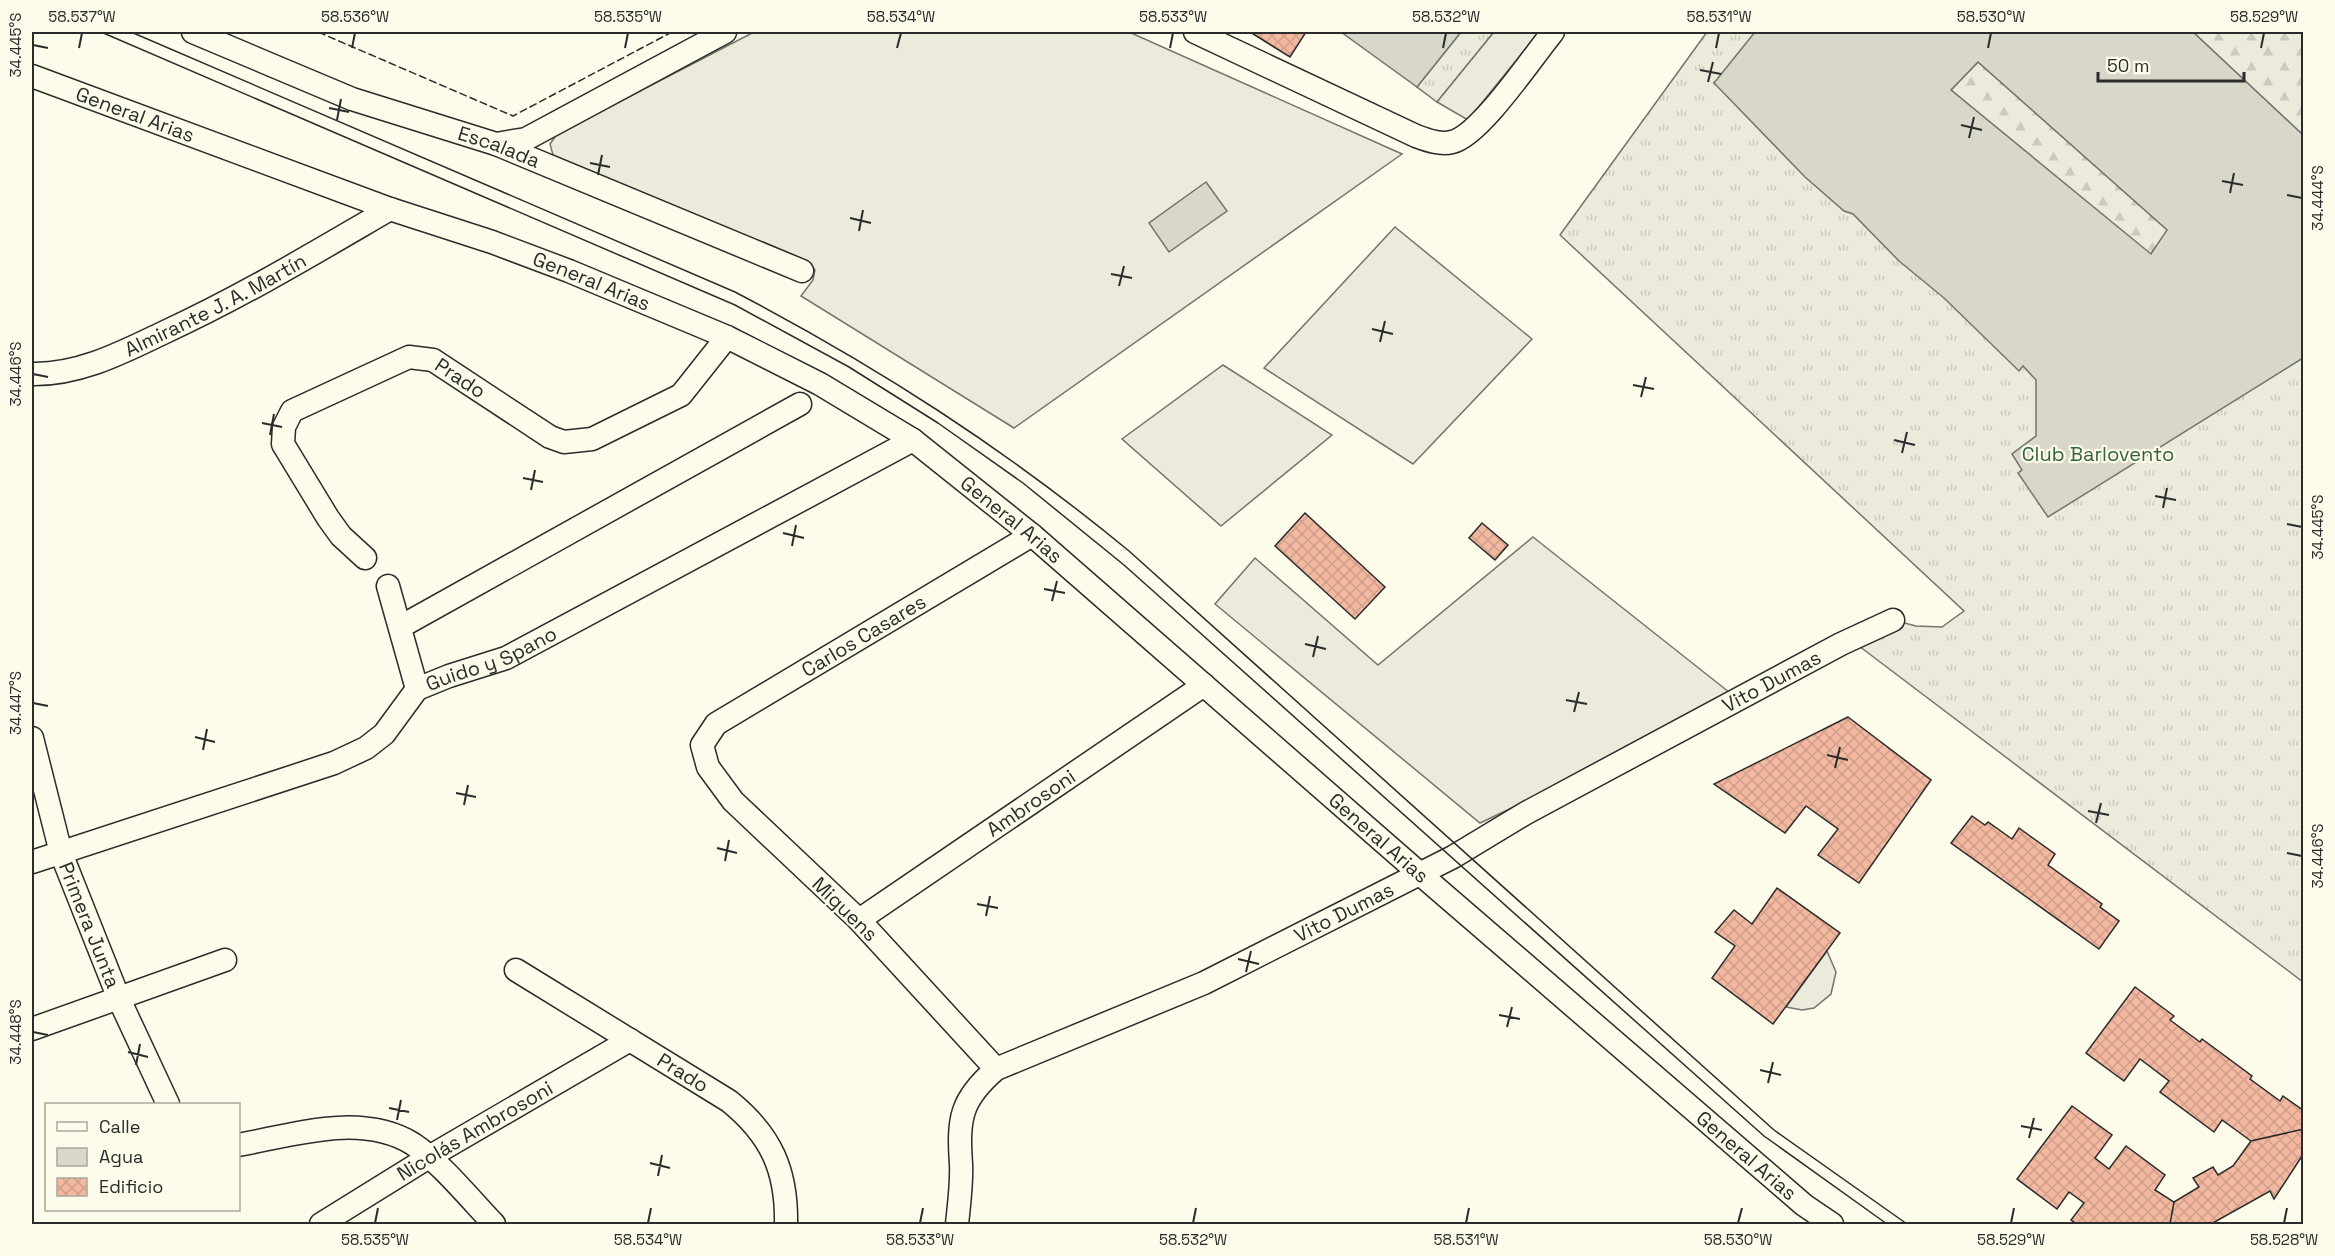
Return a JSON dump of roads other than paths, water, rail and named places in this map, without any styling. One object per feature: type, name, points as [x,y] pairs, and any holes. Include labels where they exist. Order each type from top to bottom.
[{"type":"street","points":[[496,144],[526,139],[725,32]]},
{"type":"street","points":[[1195,32],[1416,136],[1434,142],[1453,142],[1478,126],[1553,32]]},
{"type":"street","name":"Escalada","points":[[199,33],[352,99],[496,144],[802,271]]},
{"type":"street","name":"General Arias","points":[[36,82],[390,209],[536,258],[727,337],[820,384],[913,440],[1032,535],[1804,1205],[1832,1224]]},
{"type":"street","name":"Almirante J. A. Martín","points":[[32,374],[74,370],[120,354],[221,306],[390,209]]},
{"type":"street","name":"Prado","points":[[365,558],[341,536],[328,518],[283,444],[284,426],[292,411],[409,357],[433,360],[550,437],[564,442],[592,439],[681,395],[727,337]]},
{"type":"street","points":[[400,627],[800,404]]},
{"type":"street","name":"Guido y Spano","points":[[32,862],[334,764],[366,748],[384,734],[417,689],[506,658],[913,440]]},
{"type":"street","name":"Carlos Casares","points":[[702,745],[716,724],[1032,535]]},
{"type":"street","points":[[388,586],[417,689]]},
{"type":"street","name":"Vito Dumas","points":[[957,1224],[961,1165],[958,1143],[960,1118],[968,1099],[978,1084],[996,1070],[1204,983],[1419,873],[1841,644],[1893,620]]},
{"type":"street","name":"Ambrosoni","points":[[859,920],[1204,685]]},
{"type":"street","name":"Primera Junta","points":[[32,738],[61,853],[119,999],[168,1103]]},
{"type":"street","name":"Miguens","points":[[702,745],[708,767],[733,801],[859,920],[996,1070]]},
{"type":"street","points":[[32,1029],[225,960]]},
{"type":"street","name":"Prado","points":[[516,970],[729,1101],[750,1118],[767,1140],[780,1169],[786,1204],[786,1224]]},
{"type":"street","name":"Nicolás Ambrosoni","points":[[321,1224],[429,1157],[630,1040]]},
{"type":"street","points":[[240,1145],[357,1126],[399,1137],[429,1157],[494,1224]]},
{"type":"water","points":[[1341,32],[1461,32],[1417,87]]},
{"type":"water","points":[[1755,32],[2193,32],[2303,135],[2303,358],[2048,517],[2018,473],[2022,470],[2012,454],[2036,436],[2036,380],[2023,366],[2019,371],[1944,298],[1899,261],[1853,214],[1844,211],[1805,177],[1714,83]],"holes":[[[1978,62],[2167,230],[2151,254],[1951,90]]]},
{"type":"water","points":[[1206,182],[1227,211],[1169,252],[1149,223]]},
{"type":"tram line","points":[[101,32],[735,305],[849,367],[938,423],[1023,483],[1124,565],[1764,1136],[1887,1224]]},
{"type":"tram line","points":[[131,32],[735,292],[788,320],[939,411],[1035,478],[1129,551],[1774,1130],[1907,1224]]},
{"type":"park label","name":"Club Barlovento","points":[[2098,454]]}]
